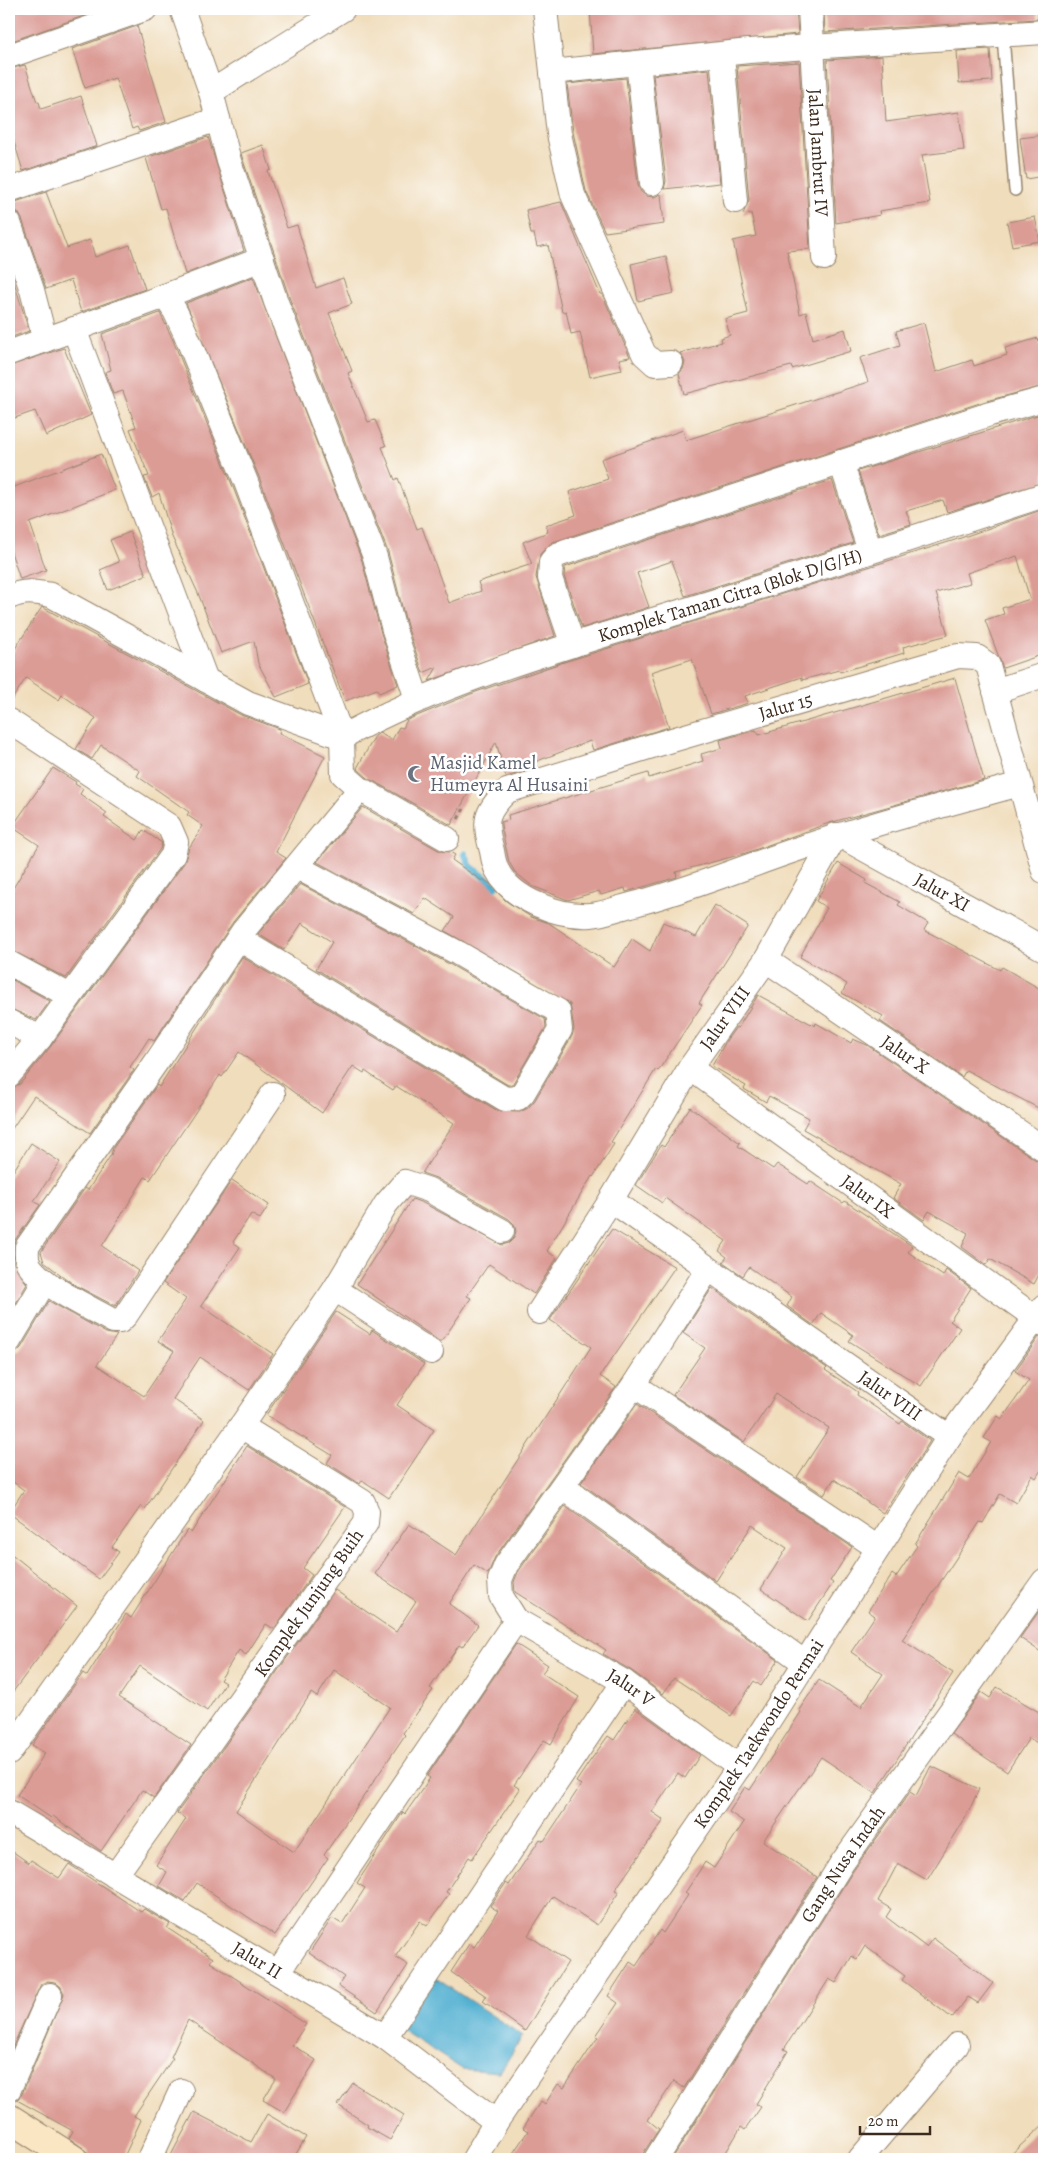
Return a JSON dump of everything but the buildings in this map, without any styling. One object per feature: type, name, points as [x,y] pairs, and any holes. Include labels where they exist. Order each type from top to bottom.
[{"type":"main road","points":[[9,2118],[73,2159]]},
{"type":"street","points":[[9,56],[145,9]]},
{"type":"street","points":[[182,9],[211,92],[229,161],[262,259],[318,415],[375,557],[394,630],[418,699]]},
{"type":"street","points":[[211,92],[343,9]]},
{"type":"street","points":[[545,9],[559,134],[573,195],[644,354],[655,364],[671,363]]},
{"type":"street","name":"Jalan Jambrut IV","points":[[810,9],[824,258]]},
{"type":"street","points":[[552,72],[812,47],[1044,32]]},
{"type":"street","points":[[722,55],[734,202]]},
{"type":"street","points":[[638,63],[652,183]]},
{"type":"street","points":[[9,190],[218,119]]},
{"type":"street","points":[[9,223],[32,290],[45,340]]},
{"type":"street","points":[[9,353],[262,259]]},
{"type":"street","points":[[165,296],[185,332],[242,473],[342,737],[343,774],[360,789],[446,838]]},
{"type":"street","points":[[74,329],[206,680]]},
{"type":"street","points":[[573,645],[550,578],[551,562],[557,555],[990,414],[1044,399]]},
{"type":"street","points":[[841,462],[870,551]]},
{"type":"street","name":"Komplek Taman Citra (Blok D/G/H)","points":[[342,737],[418,699],[573,645],[1044,495]]},
{"type":"street","points":[[9,597],[23,591],[51,595],[248,702],[342,737]]},
{"type":"street","name":"Jalur 15","points":[[838,835],[652,900],[592,915],[569,914],[548,909],[525,897],[507,884],[496,869],[488,840],[487,815],[495,802],[507,792],[655,745],[958,656],[977,656],[988,665],[995,692]]},
{"type":"street","points":[[1044,675],[995,692],[1044,871]]},
{"type":"street","points":[[9,721],[169,826],[176,842],[173,855],[40,1038],[9,1075]]},
{"type":"street","points":[[838,835],[1020,784]]},
{"type":"street","points":[[273,1094],[126,1315],[120,1321],[113,1321],[45,1281],[29,1265],[26,1258],[27,1247],[157,1061],[239,939],[360,789]]},
{"type":"street","name":"Jalur XI","points":[[838,835],[1044,949]]},
{"type":"street","name":"Jalur VIII","points":[[539,1312],[690,1068],[766,960],[838,835]]},
{"type":"street","points":[[239,939],[505,1099],[518,1098],[523,1093],[560,1030],[558,1011],[458,953],[297,866]]},
{"type":"street","name":"Jalur X","points":[[766,960],[1044,1149]]},
{"type":"street","points":[[9,963],[70,996]]},
{"type":"street","points":[[9,1022],[40,1038]]},
{"type":"street","name":"Jalur IX","points":[[690,1068],[1042,1316]]},
{"type":"street","points":[[9,1753],[241,1426],[335,1289],[386,1204],[405,1182],[429,1190],[502,1231]]},
{"type":"street","name":"Jalur VIII","points":[[610,1200],[949,1437]]},
{"type":"street","points":[[278,1972],[516,1620],[502,1596],[500,1580],[506,1565],[634,1385],[708,1268]]},
{"type":"street","points":[[9,1342],[45,1281]]},
{"type":"street","points":[[335,1289],[431,1352]]},
{"type":"street","name":"Komplek Taekwondo Permai","points":[[474,2159],[496,2122],[739,1767],[949,1437],[1042,1316]]},
{"type":"street","points":[[634,1385],[878,1548]]},
{"type":"street","name":"Komplek Junjung Buih","points":[[116,1876],[366,1523],[367,1512],[363,1502],[241,1426]]},
{"type":"street","points":[[563,1487],[805,1663]]},
{"type":"street","name":"Gang Nusa Indah","points":[[656,2159],[842,1863],[1044,1582]]},
{"type":"street","name":"Jalur V","points":[[516,1620],[624,1682],[739,1767]]},
{"type":"street","points":[[385,2037],[624,1682]]},
{"type":"street","name":"Jalur II","points":[[9,1812],[385,2037],[496,2122]]},
{"type":"street","points":[[9,2089],[50,1995]]},
{"type":"street","points":[[860,2159],[958,2045]]},
{"type":"street","points":[[150,2159],[181,2091]]},
{"type":"lane","points":[[1003,36],[1015,190]]},
{"type":"water","points":[[434,1977],[523,2036],[500,2072],[462,2069],[400,2029]]},
{"type":"waterway","points":[[465,854],[470,866],[496,886]]},
{"type":"place","name":"Masjid Kamel Humeyra Al Husaini","points":[[416,774]]}]
